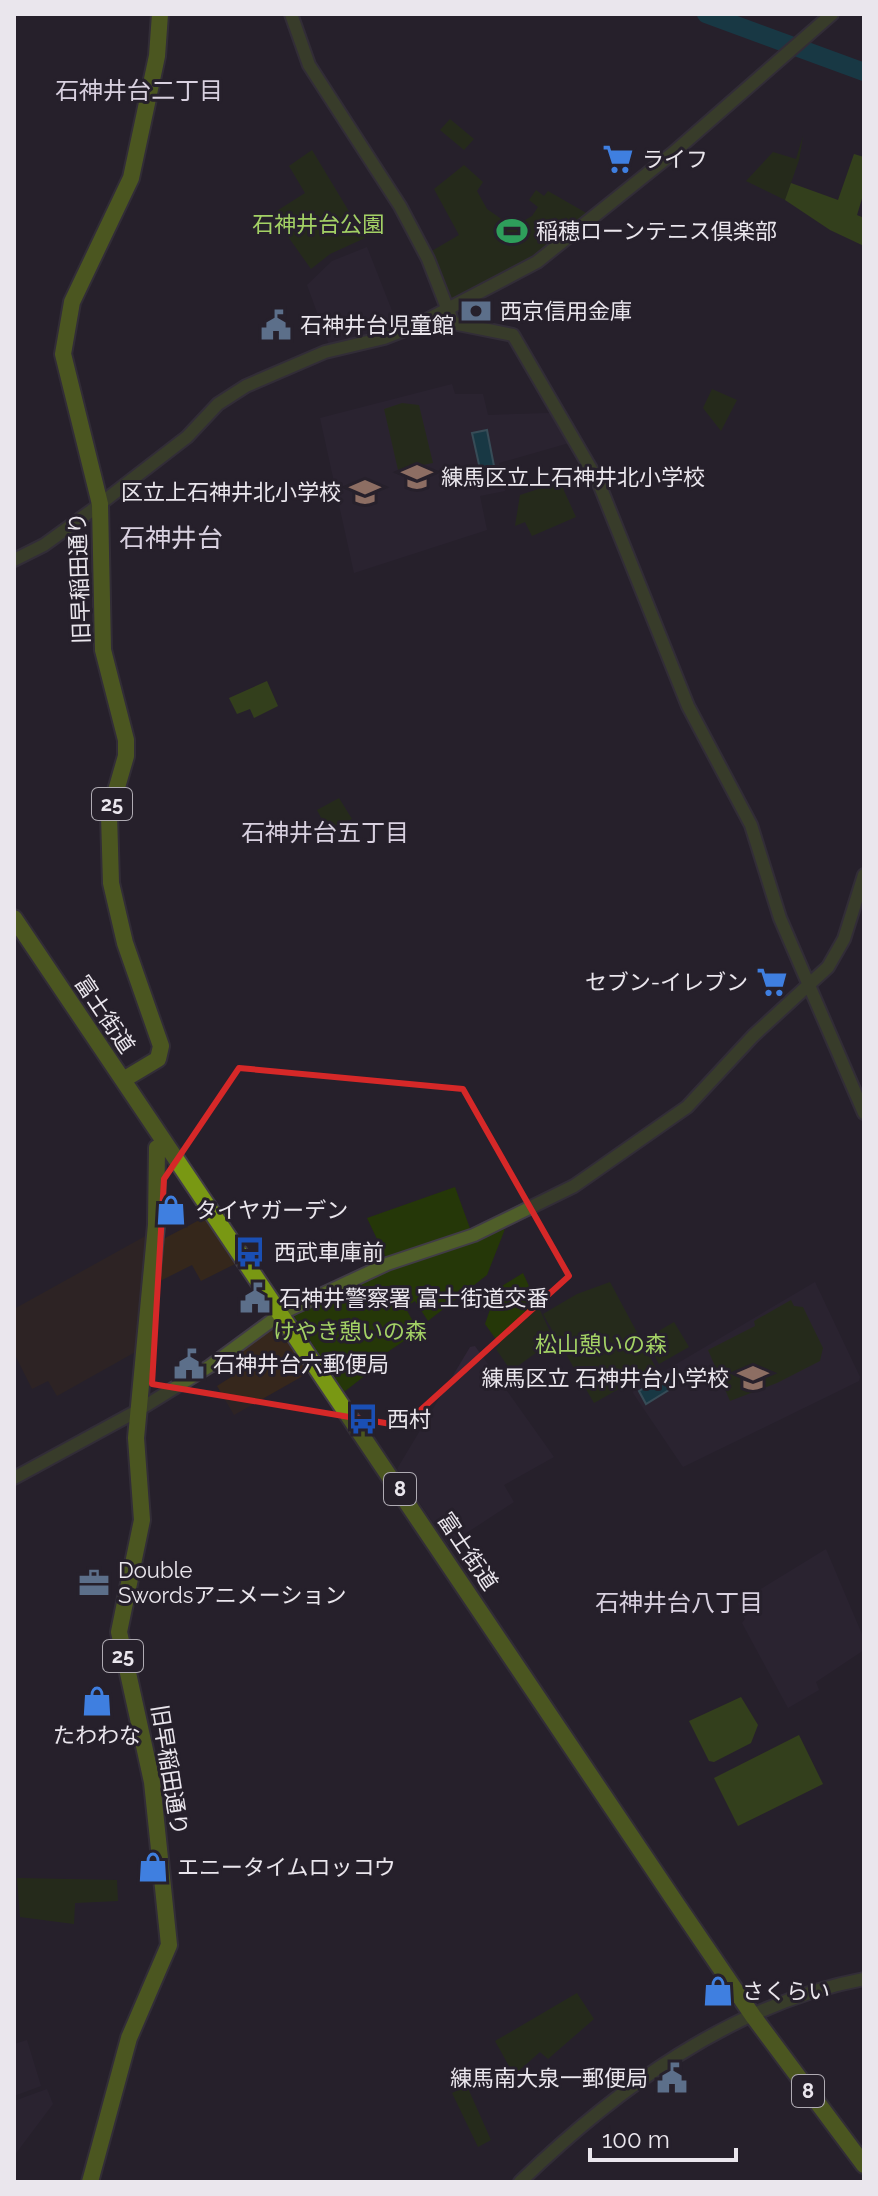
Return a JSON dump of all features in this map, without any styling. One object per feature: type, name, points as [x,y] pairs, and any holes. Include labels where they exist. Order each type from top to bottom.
[{"type":"main road","name":"旧早稲田通り","points":[[123,1080],[158,1059],[161,1046],[125,943],[111,883],[109,815],[126,756],[126,740],[103,650],[100,504],[65,366],[66,328],[72,302],[131,178],[157,56],[160,14]]},
{"type":"main road","name":"富士街道","points":[[14,918],[753,2016],[864,2165]]},
{"type":"main road","name":"旧早稲田通り","points":[[90,2182],[129,2038],[169,1945],[152,1782],[139,1709],[119,1636],[142,1520],[137,1411],[156,1225],[157,1148],[165,1143]]},
{"type":"street","points":[[291,14],[309,65],[400,206],[428,259],[447,311],[459,326],[513,335],[598,481],[688,706],[751,825],[780,918],[864,1113]]},
{"type":"street","points":[[14,560],[44,545],[100,504],[187,437],[218,404],[246,386],[311,357],[384,338],[447,311],[537,262],[673,153],[832,14]]},
{"type":"street","points":[[14,1478],[137,1411],[210,1366],[282,1313],[387,1264],[474,1235],[574,1186],[687,1107],[753,1036],[828,967],[838,951],[864,875]]},
{"type":"street","points":[[520,2182],[635,2083],[781,2001],[864,1979]]},
{"type":"highlighted area","points":[[239,1068],[463,1089],[569,1276],[403,1426],[152,1384],[164,1179]]},
{"type":"shaded area","points":[[367,247],[398,326],[329,345],[307,285],[332,261]]},
{"type":"shaded area","name":"練馬区立上石神井北小学校","points":[[452,384],[455,394],[483,394],[488,415],[550,413],[569,443],[499,463],[505,491],[480,496],[487,530],[354,573],[320,418]]},
{"type":"shaded area","points":[[205,1217],[237,1263],[201,1281],[192,1265],[146,1288],[139,1350],[57,1396],[48,1381],[32,1389],[14,1353],[14,1309],[149,1234],[150,1246]]},
{"type":"shaded area","points":[[815,1282],[860,1377],[859,1381],[683,1467],[633,1393],[634,1389]]},
{"type":"shaded area","points":[[275,1327],[281,1327],[310,1372],[234,1415],[217,1386],[239,1372],[230,1359]]},
{"type":"shaded area","points":[[475,1346],[554,1457],[504,1485],[514,1502],[448,1545],[397,1469],[470,1347]]},
{"type":"shaded area","points":[[826,1549],[864,1639],[864,1650],[816,1682],[819,1690],[788,1708],[742,1623],[745,1619],[738,1603]]},
{"type":"shaded area","points":[[27,2040],[41,2086],[14,2096],[14,2044]]},
{"type":"shaded area","points":[[47,2089],[53,2104],[14,2156],[14,2101]]},
{"type":"green space","points":[[450,119],[474,139],[464,150],[440,130]]},
{"type":"green space","points":[[803,136],[799,160],[785,200],[746,181],[773,152],[796,159]]},
{"type":"green space","name":"石神井台公園","points":[[312,150],[365,238],[330,254],[311,269],[272,214],[305,193],[289,166]]},
{"type":"green space","points":[[854,154],[864,157],[864,192],[857,215],[864,218],[864,246],[830,230],[785,200],[791,183],[838,200]]},
{"type":"green space","name":"稲穂ローンテニス倶楽部","points":[[464,165],[483,182],[477,191],[487,209],[513,227],[532,216],[538,207],[529,200],[536,190],[544,196],[548,191],[588,214],[527,260],[451,301],[430,252],[459,235],[434,189]]},
{"type":"green space","points":[[712,389],[737,400],[721,431],[703,408]]},
{"type":"green space","points":[[402,403],[419,405],[433,463],[398,470],[384,409]]},
{"type":"green space","points":[[560,482],[576,517],[532,536],[525,522],[515,526],[520,495]]},
{"type":"green space","points":[[267,681],[278,706],[254,718],[250,709],[237,714],[229,698]]},
{"type":"green space","points":[[339,798],[352,819],[327,829],[317,810]]},
{"type":"green space","points":[[455,1187],[471,1231],[387,1260],[367,1218]]},
{"type":"green space","name":"けやき憩いの森","points":[[505,1229],[487,1275],[428,1321],[415,1301],[405,1307],[415,1325],[413,1335],[377,1359],[376,1367],[344,1392],[294,1316],[382,1272]]},
{"type":"green space","points":[[523,1273],[551,1334],[548,1344],[511,1371],[496,1349],[500,1345],[485,1324],[497,1289]]},
{"type":"green space","name":"松山憩いの森","points":[[610,1282],[656,1368],[594,1403],[543,1314],[577,1294]]},
{"type":"green space","points":[[791,1300],[794,1306],[803,1307],[823,1348],[820,1361],[777,1383],[730,1401],[708,1350],[755,1326],[754,1321]]},
{"type":"green space","points":[[674,1322],[689,1347],[659,1364],[645,1339]]},
{"type":"green space","points":[[741,1697],[758,1725],[751,1743],[714,1762],[709,1761],[689,1721]]},
{"type":"green space","points":[[799,1735],[823,1784],[738,1826],[714,1778]]},
{"type":"green space","points":[[17,1878],[117,1880],[118,1901],[75,1903],[74,1924],[20,1917]]},
{"type":"green space","points":[[577,1993],[594,2019],[548,2059],[540,2052],[514,2075],[495,2041]]},
{"type":"green space","points":[[467,2086],[491,2140],[478,2147],[452,2093]]},
{"type":"water","points":[[487,430],[494,466],[480,469],[472,433]]},
{"type":"water","points":[[670,1372],[677,1385],[646,1404],[639,1391]]},
{"type":"waterway","points":[[706,14],[864,72]]},
{"type":"place","name":"ライフ","points":[[618,159]]},
{"type":"place","name":"稲穂ローンテニス倶楽部","points":[[512,231]]},
{"type":"place","name":"西京信用金庫","points":[[476,311]]},
{"type":"place","name":"石神井台児童館","points":[[276,325]]},
{"type":"place","name":"練馬区立上石神井北小学校","points":[[417,477]]},
{"type":"place","name":"区立上石神井北小学校","points":[[365,492]]},
{"type":"place","name":"セブン-イレブン","points":[[772,982]]},
{"type":"place","name":"タイヤガーデン","points":[[171,1210]]},
{"type":"place","name":"西武車庫前","points":[[250,1252]]},
{"type":"place","name":"石神井警察署 富士街道交番","points":[[255,1298]]},
{"type":"place","name":"石神井台六郵便局","points":[[189,1364]]},
{"type":"place","name":"練馬区立 石神井台小学校","points":[[753,1378]]},
{"type":"place","name":"西村","points":[[363,1419]]},
{"type":"place","name":"Double Swordsアニメーション","points":[[94,1583]]},
{"type":"place","name":"たわわな","points":[[97,1701]]},
{"type":"place","name":"エニータイムロッコウ","points":[[153,1867]]},
{"type":"place","name":"さくらい","points":[[718,1991]]},
{"type":"place","name":"練馬南大泉一郵便局","points":[[672,2078]]},
{"type":"district","name":"石神井台二丁目","points":[[139,90]]},
{"type":"district","name":"石神井台","points":[[171,538]]},
{"type":"district","name":"石神井台五丁目","points":[[325,832]]},
{"type":"district","name":"石神井台八丁目","points":[[679,1602]]}]
